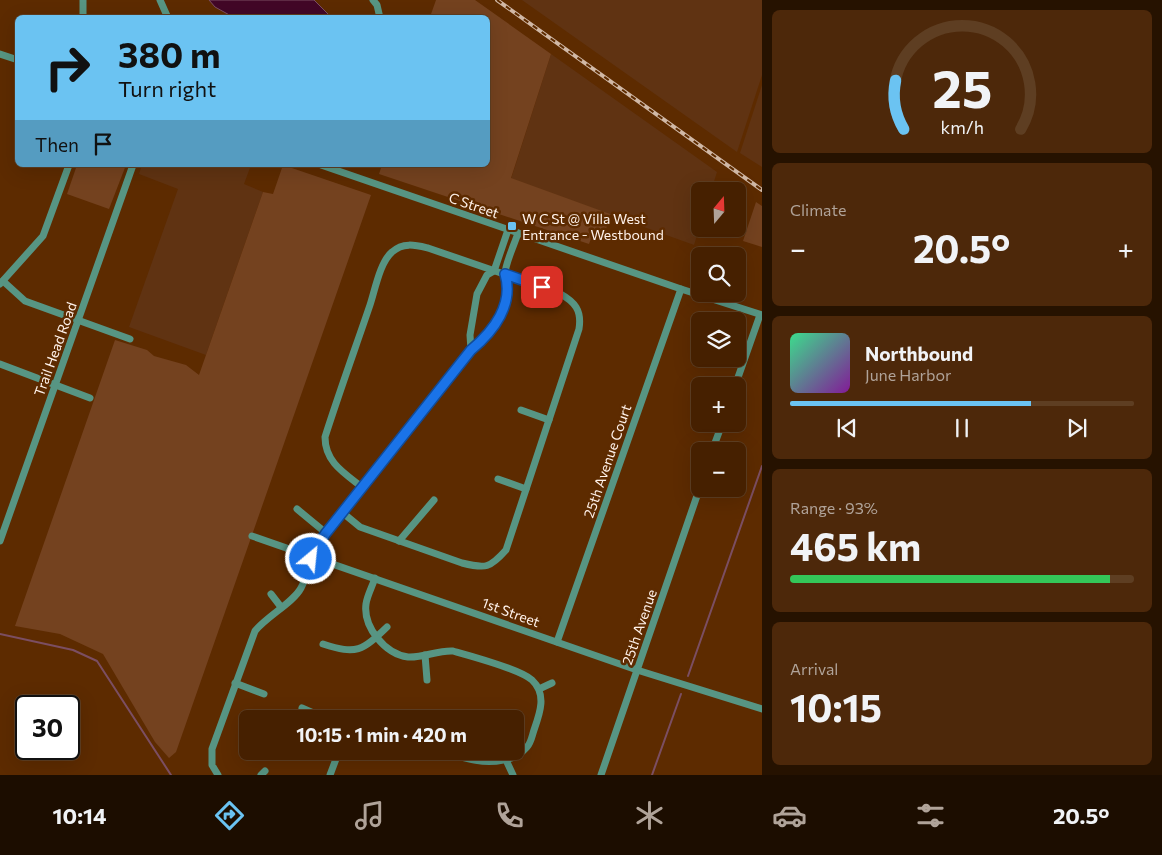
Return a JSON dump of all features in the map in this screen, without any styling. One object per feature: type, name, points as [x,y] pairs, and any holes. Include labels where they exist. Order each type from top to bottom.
[{"type":"street","points":[[82,0],[83,15]]},
{"type":"street","points":[[160,0],[167,15]]},
{"type":"street","points":[[375,2],[379,15]]},
{"type":"street","points":[[0,54],[15,59]]},
{"type":"street","points":[[68,167],[43,236],[2,282],[25,301],[130,338]]},
{"type":"street","name":"Trail Head Road","points":[[0,541],[132,167]]},
{"type":"street","name":"C Street","points":[[327,167],[761,315]]},
{"type":"street","points":[[471,350],[470,335],[474,303],[482,283],[494,270],[508,230]]},
{"type":"street","points":[[218,775],[212,765],[211,754],[255,631],[281,607],[294,598],[301,589],[317,546],[326,533],[471,350],[489,333],[504,309],[508,289],[505,274],[518,233]]},
{"type":"street","points":[[343,513],[360,527],[399,542],[475,566],[486,566],[495,563],[506,550],[579,329],[579,313],[574,304],[559,293],[412,244],[394,250],[385,260],[325,437],[325,447],[329,458],[362,487]]},
{"type":"street","name":"25th Avenue Court","points":[[557,642],[681,289]]},
{"type":"street","points":[[738,377],[761,315]]},
{"type":"street","points":[[0,364],[90,398]]},
{"type":"street","points":[[521,410],[549,420]]},
{"type":"street","points":[[498,479],[526,489]]},
{"type":"street","name":"25th Avenue","points":[[601,775],[697,497]]},
{"type":"street","points":[[399,542],[434,500]]},
{"type":"street","points":[[297,509],[326,533]]},
{"type":"street","name":"1st Street","points":[[252,536],[637,670],[762,709]]},
{"type":"street","points":[[374,578],[366,603],[366,614],[367,619],[383,645],[397,654],[410,657],[453,650],[520,673],[532,680],[539,689],[541,711],[530,743],[524,750]]},
{"type":"street","points":[[271,594],[281,607]]},
{"type":"street","points":[[323,644],[348,651],[359,650],[372,642],[387,627]]},
{"type":"street","points":[[425,655],[427,680]]},
{"type":"street","points":[[235,683],[264,694]]},
{"type":"street","points":[[539,689],[552,683]]},
{"type":"street","points":[[302,708],[307,710]]},
{"type":"street","points":[[330,775],[336,760]]},
{"type":"street","points":[[475,760],[491,762],[506,760],[513,775]]},
{"type":"shaded area","points":[[209,0],[314,0],[329,15],[229,15],[215,7]]},
{"type":"shaded area","points":[[436,0],[475,0],[551,54],[511,178],[610,214],[605,233],[594,230],[589,244],[379,174],[381,167],[490,167],[490,15],[431,15]]},
{"type":"shaded area","points":[[522,0],[762,0],[762,75],[737,152]]},
{"type":"shaded area","points":[[551,54],[717,172],[714,182],[691,182],[691,238],[696,238],[694,245],[511,179]]},
{"type":"shaded area","points":[[762,85],[762,167],[740,153]]},
{"type":"shaded area","points":[[76,167],[125,167],[109,209],[67,194]]},
{"type":"shaded area","points":[[141,167],[250,167],[244,184],[263,192],[206,355],[129,327],[178,189],[139,174]]},
{"type":"shaded area","points":[[282,167],[289,167],[371,195],[176,752],[169,758],[155,742],[103,654],[60,634],[15,626],[115,340],[147,350],[154,356],[186,365],[199,375],[263,192],[273,194]]},
{"type":"shaded area","points":[[756,202],[762,206],[762,247],[743,241],[746,238],[746,232]]},
{"type":"waterway","points":[[688,676],[762,466]]},
{"type":"waterway","points":[[0,634],[73,650],[97,661],[171,775]]},
{"type":"waterway","points":[[652,775],[681,694]]},
{"type":"railway","points":[[497,0],[762,190]]},
{"type":"place","name":"W C St @ Villa West Entrance - Westbound","points":[[512,226]]},
{"type":"route","points":[[311,559],[326,533],[362,487],[415,423],[471,350],[489,333],[504,309],[508,289],[505,274],[542,287]]}]
